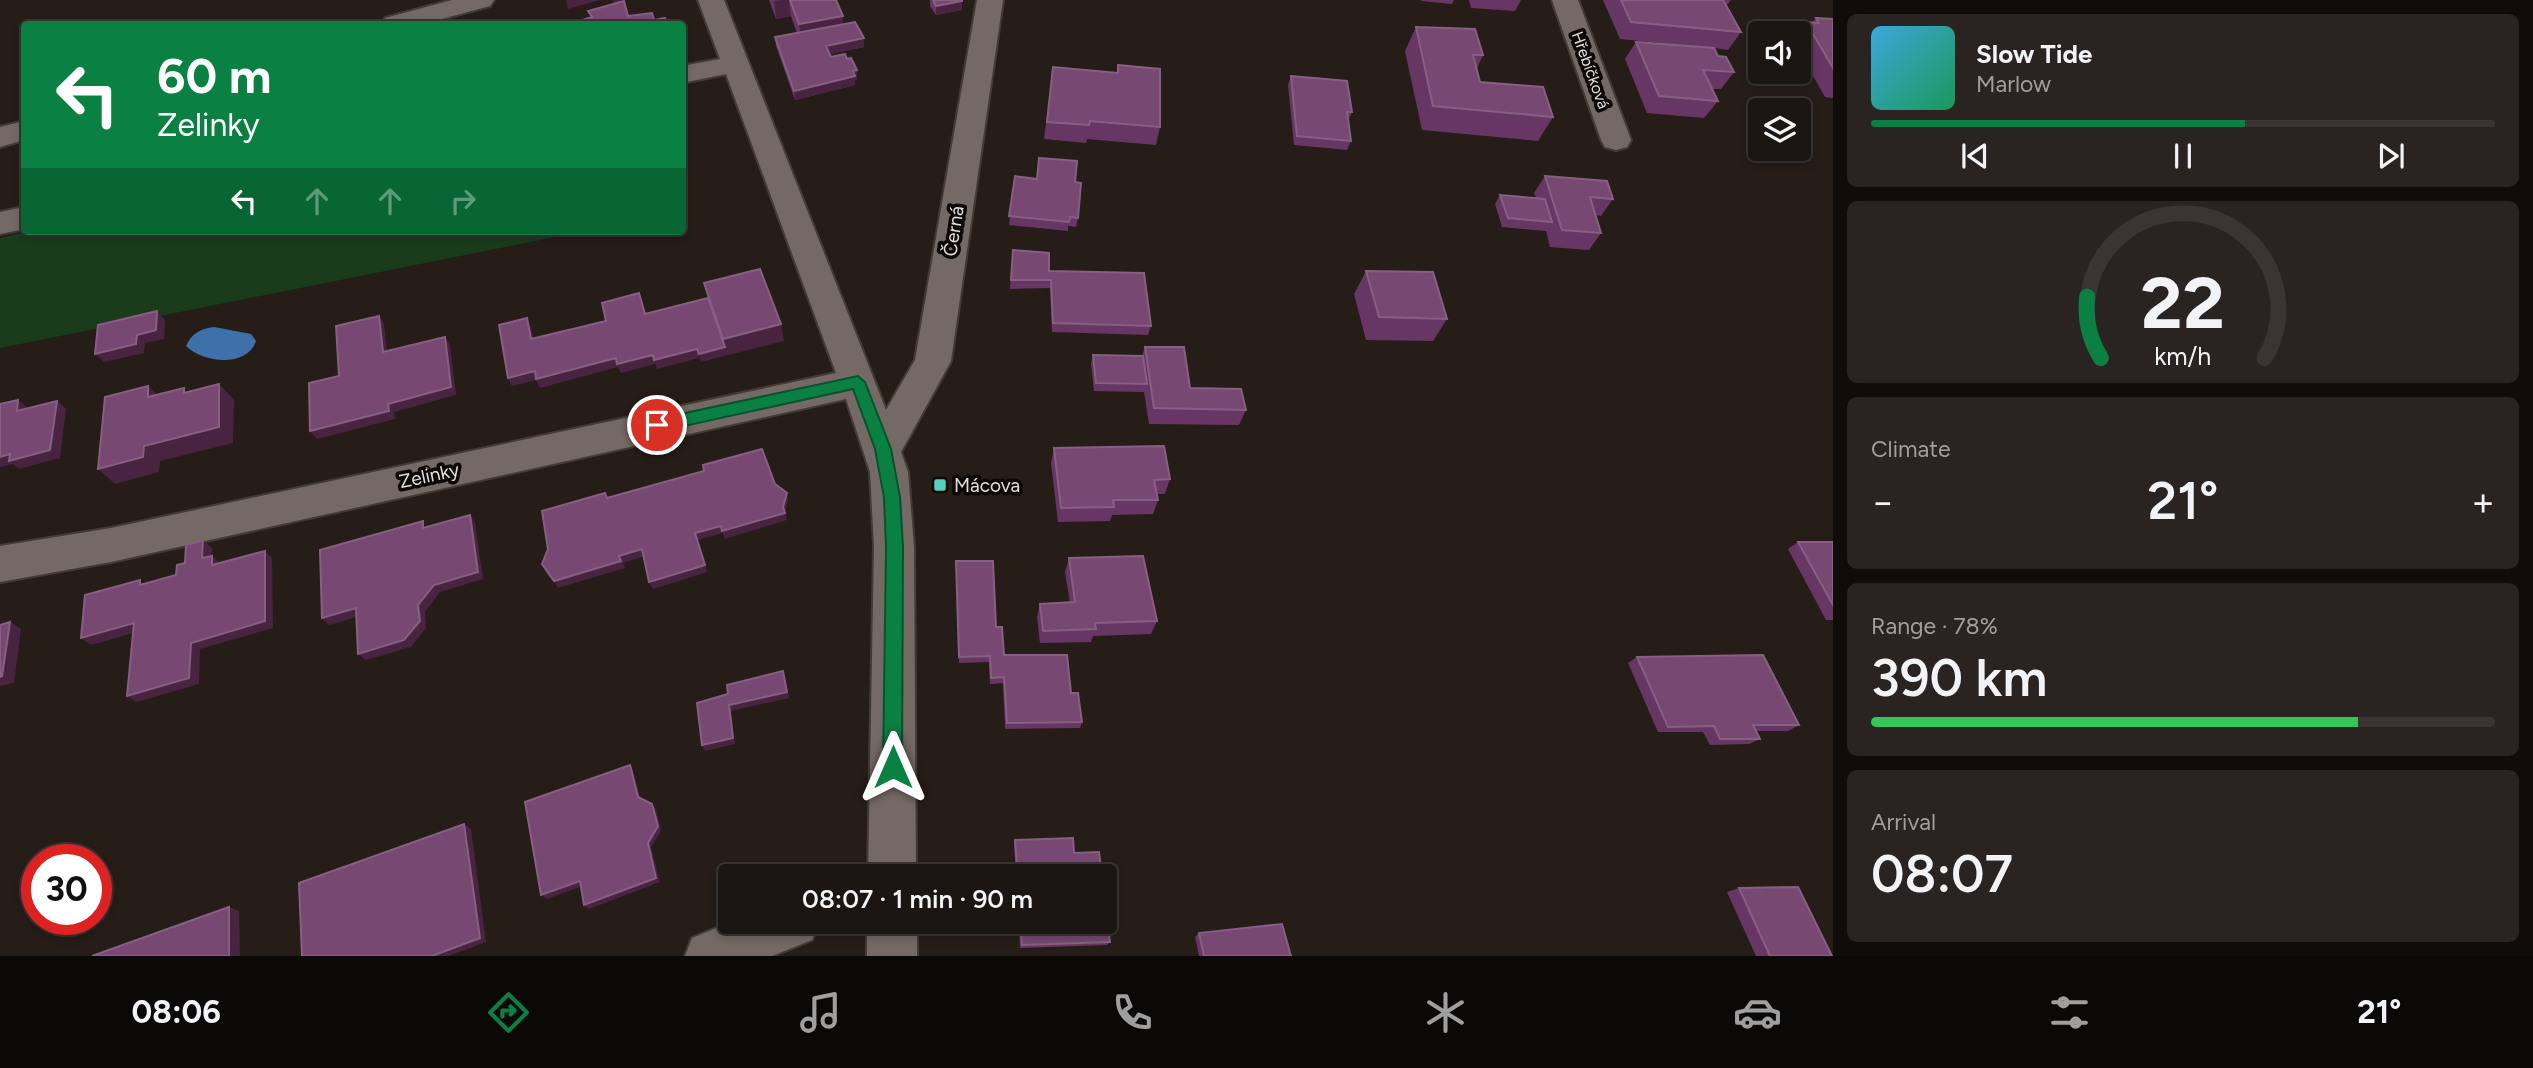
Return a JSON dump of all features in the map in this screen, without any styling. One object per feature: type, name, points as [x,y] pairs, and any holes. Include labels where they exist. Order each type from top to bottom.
[{"type":"street","points":[[406,21],[481,0]]},
{"type":"street","points":[[711,0],[858,382],[889,472],[894,547],[892,864]]},
{"type":"street","name":"Černá","points":[[883,449],[933,361],[990,0]]},
{"type":"street","name":"Hřebíčková","points":[[1565,0],[1616,140]]},
{"type":"street","points":[[686,74],[735,64]]},
{"type":"street","points":[[0,137],[21,131]]},
{"type":"street","points":[[0,223],[21,219]]},
{"type":"street","name":"Zelinky","points":[[0,564],[111,545],[858,382]]},
{"type":"street","points":[[710,956],[764,934]]},
{"type":"street","points":[[892,934],[892,956]]},
{"type":"green space","points":[[21,233],[565,235],[0,348],[0,238]]},
{"type":"water","points":[[214,327],[251,334],[256,341],[244,356],[224,360],[203,356],[186,346],[197,332]]},
{"type":"building","points":[[790,0],[836,0],[843,16],[799,24]]},
{"type":"building","points":[[933,0],[962,0],[962,1],[936,6]]},
{"type":"building","points":[[1621,0],[1723,0],[1741,32],[1631,22]]},
{"type":"building","points":[[624,1],[628,16],[652,13],[654,20],[665,18],[666,21],[579,21],[592,17],[588,11]]},
{"type":"building","points":[[1816,18],[1833,19],[1833,68],[1811,31],[1811,22],[1819,23]]},
{"type":"building","points":[[855,22],[864,38],[826,46],[831,57],[845,54],[847,59],[851,58],[857,70],[853,71],[855,76],[794,91],[775,37]]},
{"type":"building","points":[[1416,27],[1475,29],[1483,55],[1473,55],[1480,82],[1543,87],[1553,117],[1433,106]]},
{"type":"building","points":[[1636,42],[1714,48],[1718,56],[1726,57],[1734,72],[1703,70],[1718,101],[1659,96]]},
{"type":"building","points":[[1118,65],[1160,69],[1160,127],[1090,121],[1089,125],[1047,122],[1053,67],[1118,73]]},
{"type":"building","points":[[1291,76],[1347,81],[1352,112],[1347,112],[1351,141],[1297,136]]},
{"type":"building","points":[[1039,158],[1077,161],[1075,182],[1081,183],[1078,218],[1070,217],[1069,222],[1009,216],[1015,176],[1037,179]]},
{"type":"building","points":[[1545,176],[1607,181],[1613,199],[1590,197],[1601,233],[1562,230]]},
{"type":"building","points":[[1500,195],[1545,199],[1552,222],[1508,218]]},
{"type":"building","points":[[1013,250],[1049,253],[1049,271],[1144,273],[1151,326],[1053,323],[1051,280],[1011,280]]},
{"type":"building","points":[[760,269],[781,324],[723,339],[704,283]]},
{"type":"building","points":[[1366,271],[1433,272],[1447,319],[1379,317]]},
{"type":"building","points":[[639,293],[645,314],[708,298],[725,347],[699,354],[697,349],[654,360],[653,355],[617,364],[616,358],[536,379],[535,371],[508,378],[499,325],[527,318],[531,339],[606,321],[602,303]]},
{"type":"building","points":[[157,311],[156,330],[137,335],[136,344],[95,354],[98,325]]},
{"type":"building","points":[[379,316],[383,352],[445,337],[451,387],[388,404],[389,411],[310,431],[309,383],[339,376],[336,326]]},
{"type":"building","points":[[1145,347],[1184,347],[1190,388],[1241,389],[1246,410],[1154,408]]},
{"type":"building","points":[[1093,355],[1143,356],[1147,384],[1096,383]]},
{"type":"building","points":[[219,384],[219,427],[144,446],[143,457],[98,469],[105,397],[148,386],[148,397],[184,388],[184,393]]},
{"type":"building","points":[[18,400],[17,411],[57,401],[50,450],[9,461],[10,454],[0,457],[0,404]]},
{"type":"building","points":[[1164,446],[1170,479],[1154,480],[1158,500],[1113,500],[1114,507],[1061,508],[1054,448]]},
{"type":"building","points":[[762,449],[775,484],[787,493],[783,507],[785,513],[722,531],[721,526],[695,533],[705,565],[649,582],[642,549],[619,556],[621,561],[554,581],[542,564],[548,549],[542,511],[605,493],[607,498],[704,471],[703,465]]},
{"type":"building","points":[[470,515],[478,572],[434,585],[418,605],[420,621],[404,640],[358,654],[356,608],[322,618],[320,550],[423,521],[423,528]]},
{"type":"building","points":[[203,540],[202,558],[212,556],[212,565],[265,551],[265,621],[191,643],[189,678],[127,696],[134,623],[81,638],[85,595],[140,580],[140,585],[176,575],[177,565],[185,563],[186,545]]},
{"type":"building","points":[[1798,542],[1833,542],[1833,605]]},
{"type":"building","points":[[1143,556],[1157,621],[1095,623],[1096,629],[1043,631],[1040,604],[1075,602],[1069,558]]},
{"type":"building","points":[[956,561],[993,561],[996,627],[1002,627],[1004,655],[1067,655],[1071,693],[1078,693],[1082,722],[1007,723],[1004,677],[991,678],[990,656],[959,657]]},
{"type":"building","points":[[10,622],[2,676],[0,677],[0,625]]},
{"type":"building","points":[[1763,655],[1799,725],[1753,725],[1760,739],[1720,739],[1714,726],[1668,727],[1637,657]]},
{"type":"building","points":[[783,671],[787,692],[729,705],[733,738],[702,745],[697,703],[728,694],[727,685]]},
{"type":"building","points":[[630,765],[638,797],[652,804],[658,826],[648,843],[656,878],[584,905],[580,881],[541,895],[525,802]]},
{"type":"building","points":[[464,824],[480,938],[432,956],[302,956],[299,883]]},
{"type":"building","points":[[1073,838],[1074,853],[1099,852],[1100,864],[1017,864],[1015,840]]},
{"type":"building","points":[[1798,887],[1832,956],[1770,956],[1739,888]]},
{"type":"building","points":[[229,907],[229,956],[92,956]]},
{"type":"building","points":[[1282,924],[1291,956],[1204,956],[1199,933]]},
{"type":"building","points":[[1021,934],[1109,934],[1110,942],[1022,945]]},
{"type":"place","name":"Mácova","points":[[940,485]]},
{"type":"route","points":[[657,425],[858,382],[883,449],[892,497],[893,767]]}]
